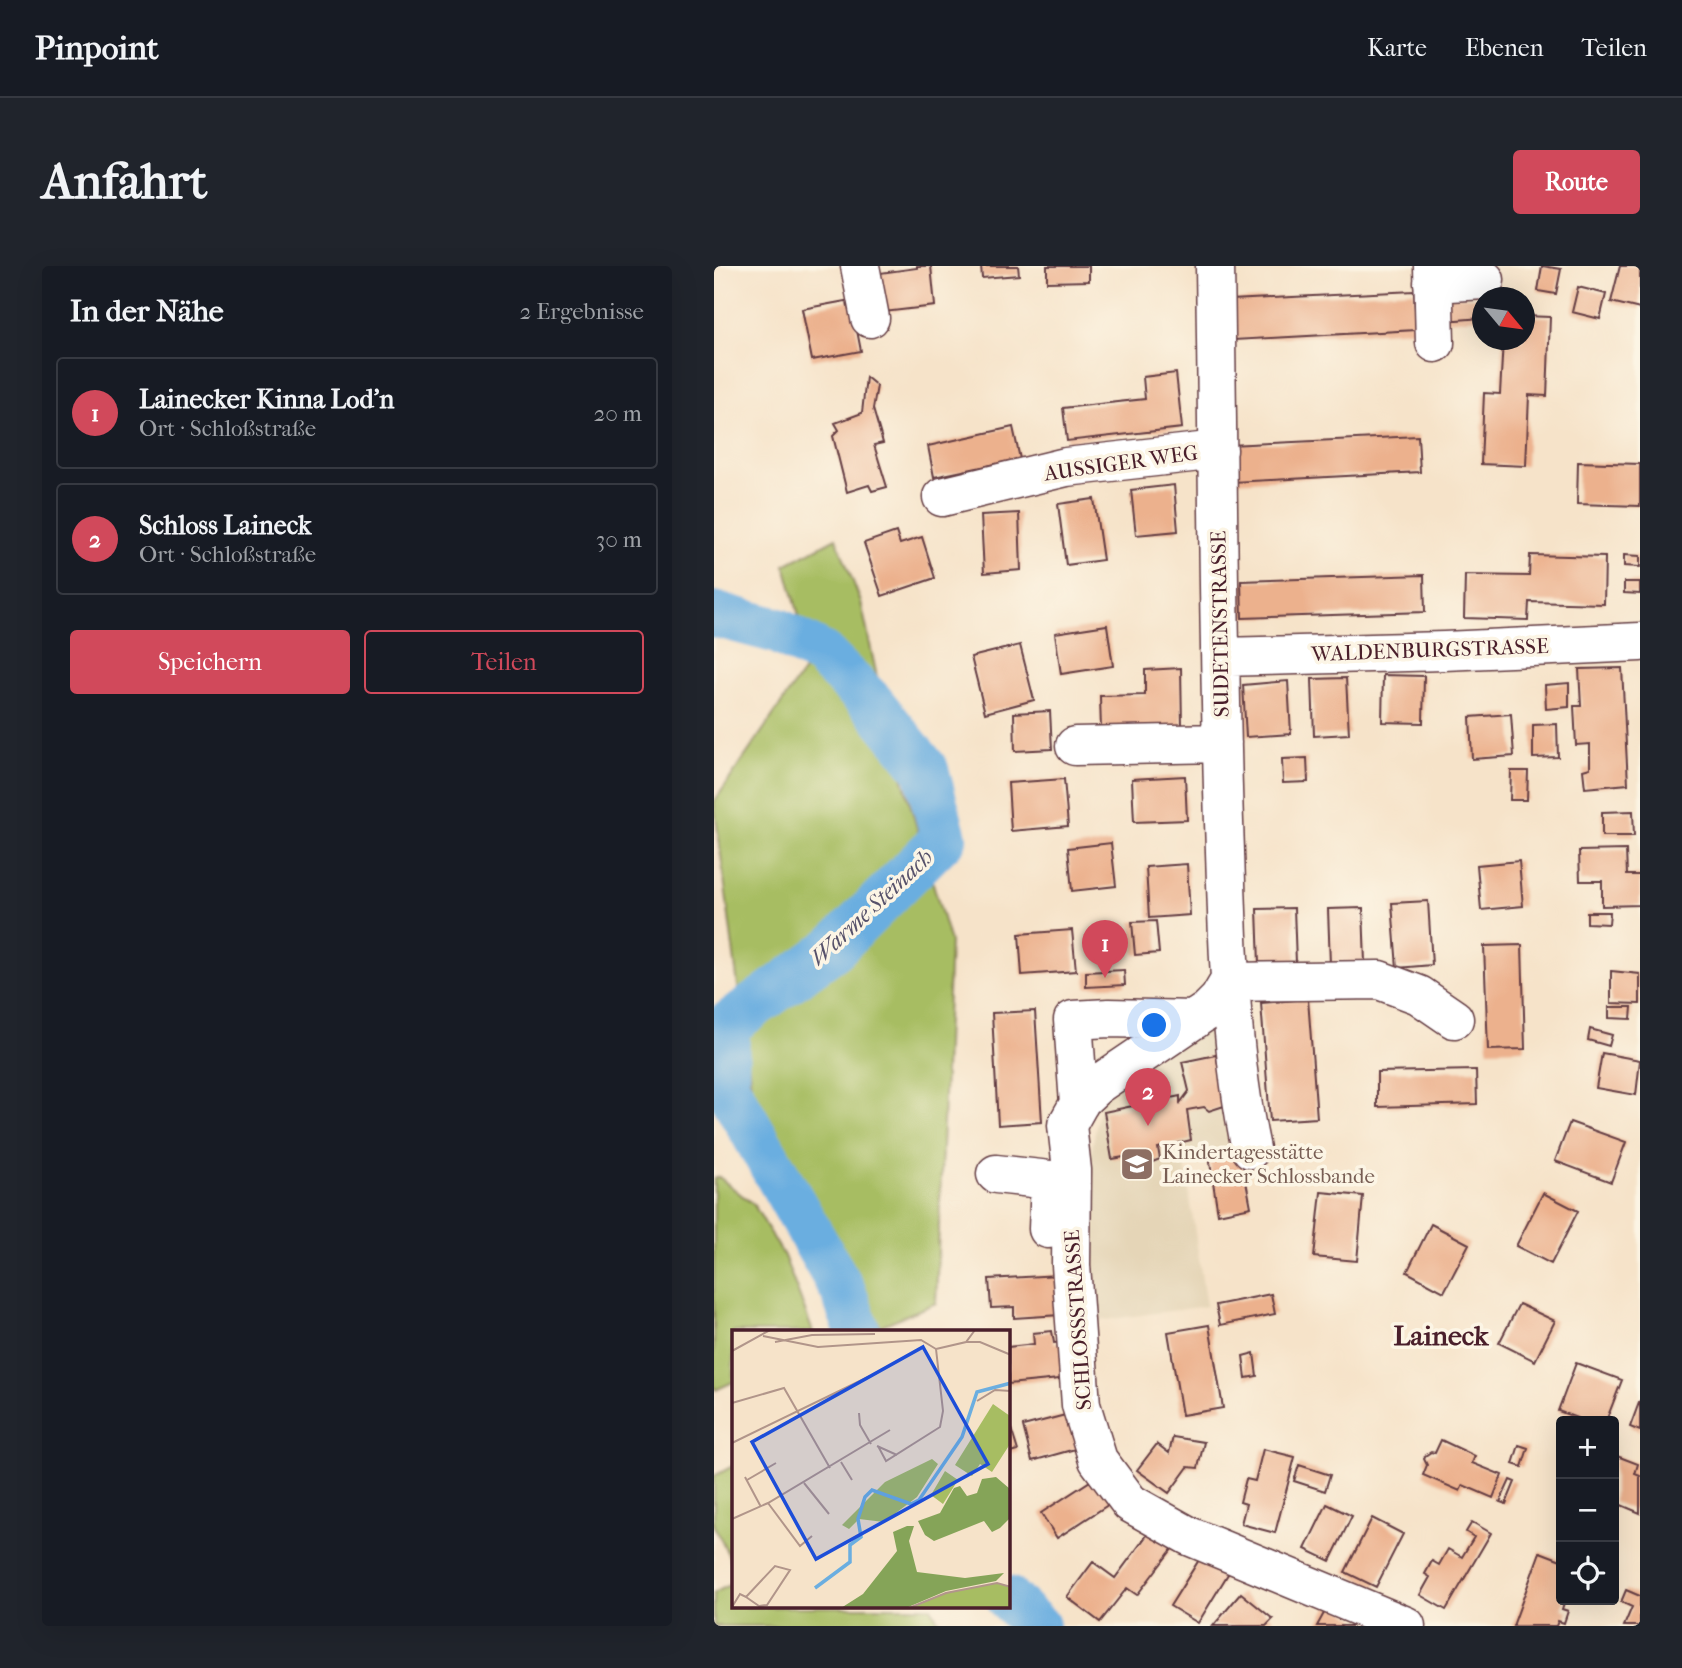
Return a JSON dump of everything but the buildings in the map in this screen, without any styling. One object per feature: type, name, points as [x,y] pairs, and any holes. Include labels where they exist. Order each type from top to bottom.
[{"type":"street","points":[[860,266],[870,318]]},
{"type":"street","name":"SUDETENSTRASSE","points":[[1215,266],[1220,657],[1229,982],[1241,1102],[1251,1149]]},
{"type":"street","points":[[1435,343],[1433,275],[1485,280]]},
{"type":"street","name":"AUSSIGER WEG","points":[[942,497],[1066,467],[1218,450]]},
{"type":"street","name":"WALDENBURGSTRASSE","points":[[1220,657],[1640,642]]},
{"type":"street","points":[[1075,746],[1222,743]]},
{"type":"street","points":[[1229,982],[1379,980],[1419,995],[1454,1018]]},
{"type":"street","name":"SCHLOSSSTRASSE","points":[[1229,982],[1219,999],[1194,1020],[1097,1085],[1079,1104],[1068,1125],[1072,1170],[1071,1265],[1081,1405],[1098,1460],[1130,1503],[1189,1535],[1406,1626]]},
{"type":"street","points":[[1079,1104],[1073,1020],[1194,1020]]},
{"type":"street","points":[[996,1174],[1050,1180],[1048,1231],[1058,1255],[1071,1265]]},
{"type":"shaded area","name":"Kindertagesstätte Lainecker Schlossbande","points":[[1219,1011],[1232,1147],[1184,1158],[1206,1306],[1097,1321],[1088,1171],[1101,1098]]},
{"type":"green space","points":[[836,538],[861,602],[887,724],[950,942],[936,1303],[880,1326],[751,1086],[714,802],[811,660],[785,565]]},
{"type":"green space","points":[[719,1177],[754,1205],[784,1256],[812,1330],[732,1330],[732,1382],[716,1390],[714,1386],[714,1179]]},
{"type":"green space","points":[[732,1467],[732,1562],[714,1526],[714,1476]]},
{"type":"green space","points":[[732,1584],[732,1608],[932,1608],[941,1626],[714,1626],[714,1593]]},
{"type":"waterway","name":"Warme Steinach","points":[[714,614],[778,631],[822,654],[871,702],[926,770],[944,838],[834,948],[727,1025],[726,1085],[843,1291],[857,1330]]},
{"type":"waterway","name":"Warme Steinach","points":[[1010,1601],[1037,1626]]},
{"type":"place","name":"Lainecker Kinna Lod'n","points":[[1105,978]]},
{"type":"place","name":"Schloss Laineck","points":[[1148,1126]]},
{"type":"place","name":"Kindertagesstätte Lainecker Schlossbande","points":[[1137,1164]]},
{"type":"district","name":"Laineck","points":[[1441,1335]]}]
